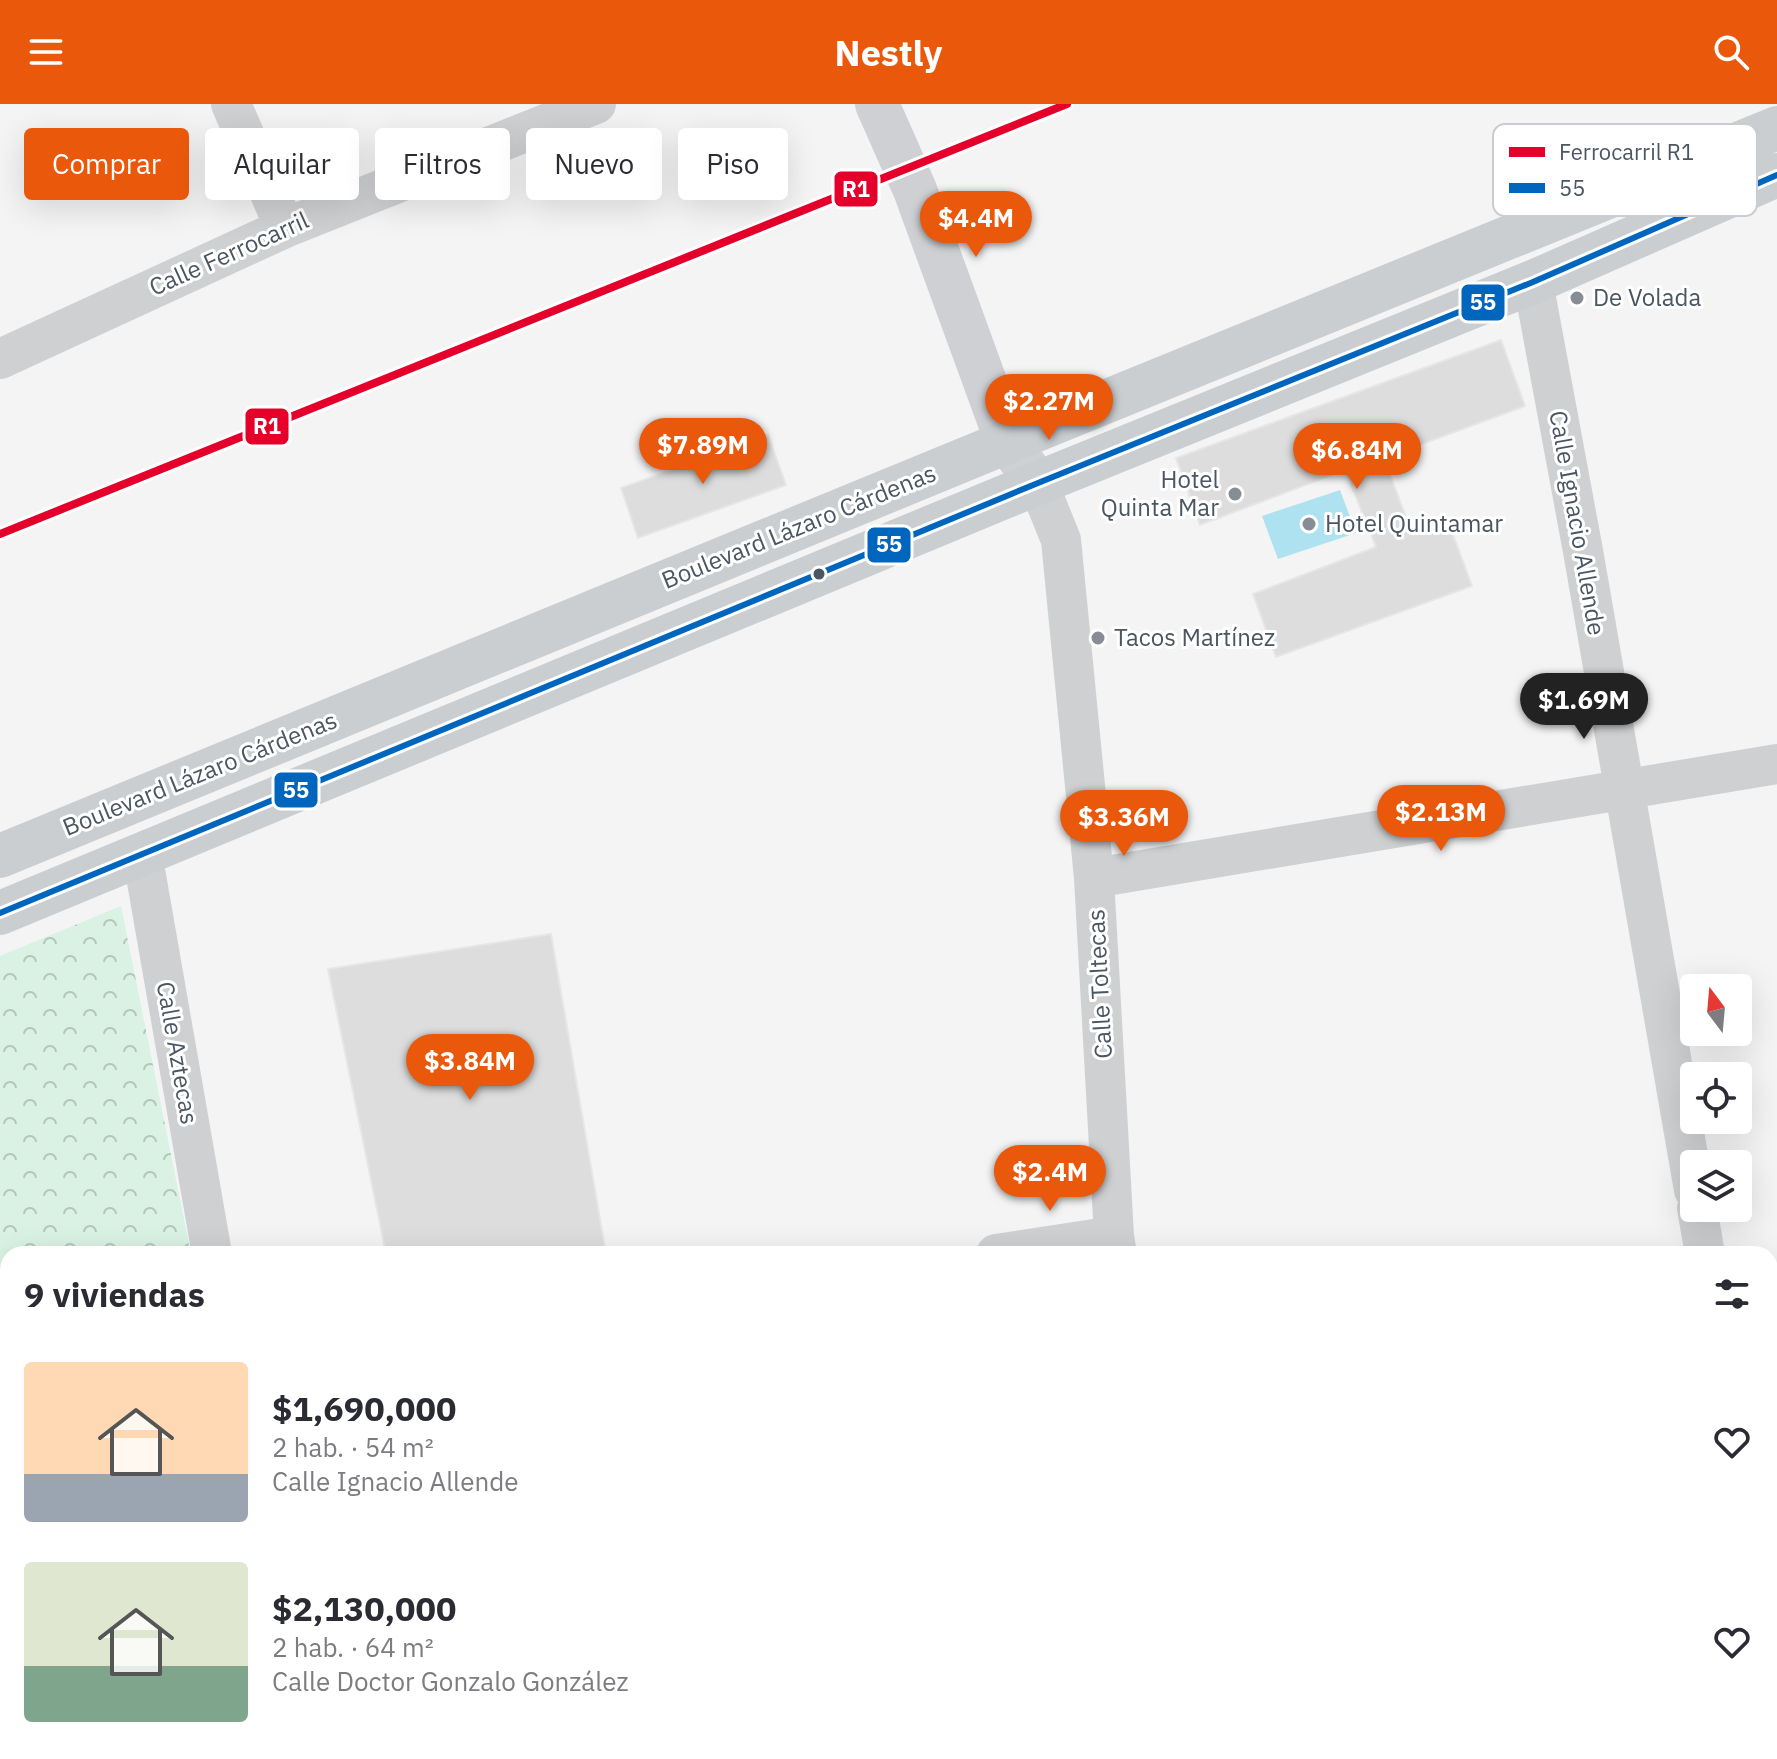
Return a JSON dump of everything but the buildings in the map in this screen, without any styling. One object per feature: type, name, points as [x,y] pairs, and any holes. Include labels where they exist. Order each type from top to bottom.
[{"type":"main road","name":"Boulevard Lázaro Cárdenas","points":[[1757,136],[1777,128]]},
{"type":"main road","name":"Boulevard Lázaro Cárdenas","points":[[1757,184],[1777,175]]},
{"type":"main road","name":"Boulevard Lázaro Cárdenas","points":[[0,856],[1565,216]]},
{"type":"main road","name":"Boulevard Lázaro Cárdenas","points":[[0,913],[1038,483],[1533,282],[1684,216]]},
{"type":"street","points":[[231,104],[285,228]]},
{"type":"street","name":"Calle Ferrocarril","points":[[0,359],[285,228],[596,104]]},
{"type":"street","name":"Calle Toltecas","points":[[877,104],[915,190],[1007,442],[1038,483],[1061,540],[1094,878],[1115,1245]]},
{"type":"street","name":"Calle Ignacio Allende","points":[[1533,282],[1687,1150]]},
{"type":"street","points":[[1094,878],[1777,764]]},
{"type":"street","name":"Calle Aztecas","points":[[142,853],[211,1246]]},
{"type":"street","points":[[1699,1222],[1704,1246]]},
{"type":"green space","points":[[121,906],[189,1246],[0,1246],[0,956]]},
{"type":"water","name":"Hotel Quintamar","points":[[1340,490],[1356,533],[1278,559],[1262,516]]},
{"type":"rail line","name":"R1","points":[[0,534],[1067,104]]},
{"type":"transit line","name":"55","points":[[1757,184],[1777,175]]},
{"type":"transit line","name":"55","points":[[0,913],[1038,483],[1533,282],[1684,216]]},
{"type":"place","name":"De Volada","points":[[1577,298]]},
{"type":"place","name":"Hotel Quinta Mar","points":[[1235,494]]},
{"type":"place","name":"Hotel Quintamar","points":[[1309,524]]},
{"type":"place","name":"Tacos Martínez","points":[[1098,638]]}]
